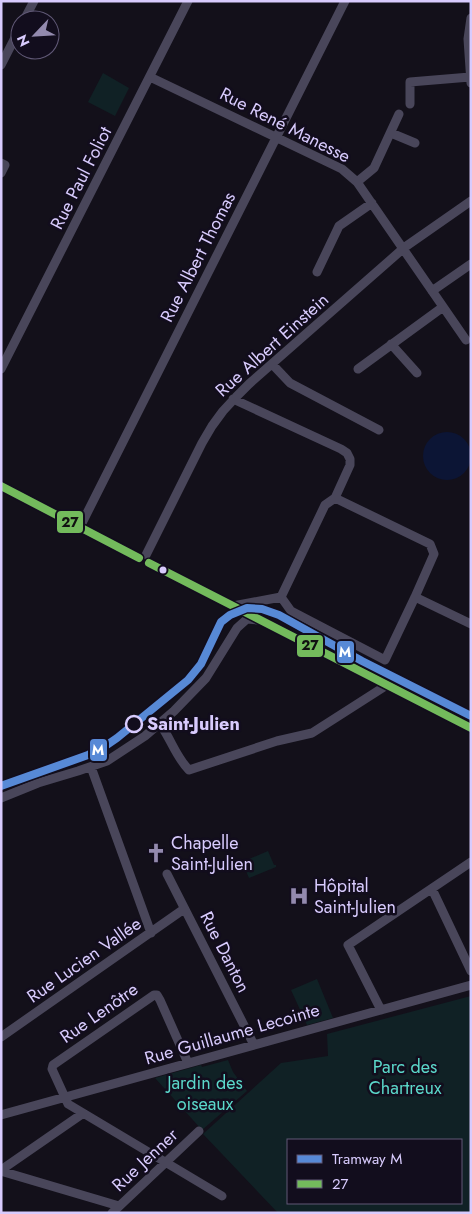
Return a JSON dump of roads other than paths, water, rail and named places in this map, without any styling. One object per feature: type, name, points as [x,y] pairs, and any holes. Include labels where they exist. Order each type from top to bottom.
[{"type":"street","name":"Rue Paul Foliot","points":[[1,369],[188,1]]},
{"type":"street","name":"Rue Albert Thomas","points":[[80,527],[345,1]]},
{"type":"street","points":[[410,104],[410,82],[470,80],[468,39],[471,18]]},
{"type":"street","points":[[1,65],[10,47]]},
{"type":"street","name":"Rue René Manesse","points":[[150,77],[342,169],[357,182],[466,340]]},
{"type":"street","points":[[357,182],[374,168],[399,114]]},
{"type":"street","points":[[391,133],[415,143]]},
{"type":"street","name":"Rue Albert Einstein","points":[[144,558],[202,443],[212,426],[233,399],[403,249],[471,201]]},
{"type":"street","points":[[316,272],[339,226],[372,203]]},
{"type":"street","points":[[432,291],[471,264]]},
{"type":"street","points":[[358,368],[443,307]]},
{"type":"street","points":[[390,344],[417,373]]},
{"type":"street","points":[[272,364],[290,383],[380,430]]},
{"type":"street","points":[[233,399],[341,449],[347,453],[350,459],[350,465],[335,498],[325,504],[281,597]]},
{"type":"street","points":[[1,486],[471,728]]},
{"type":"street","points":[[281,597],[291,611],[385,660],[434,554],[430,544],[335,498]]},
{"type":"street","points":[[233,606],[281,597]]},
{"type":"street","points":[[415,597],[471,624]]},
{"type":"street","points":[[1,798],[38,783],[91,767],[114,757],[160,724],[206,678],[237,628],[247,619],[263,621]]},
{"type":"street","points":[[160,724],[181,763],[189,770],[277,741],[312,733],[387,685]]},
{"type":"street","points":[[91,767],[151,933]]},
{"type":"street","points":[[381,1010],[348,945],[471,862]]},
{"type":"street","name":"Rue Danton","points":[[167,874],[254,1045]]},
{"type":"street","points":[[432,888],[471,971]]},
{"type":"street","name":"Rue Lucien Vallée","points":[[1,1037],[184,909]]},
{"type":"street","name":"Rue Guillaume Lecointe","points":[[1,1115],[471,985]]},
{"type":"street","name":"Rue Lenôtre","points":[[64,1097],[52,1068],[53,1065],[154,995],[157,995],[160,1000],[188,1063]]},
{"type":"street","points":[[64,1097],[68,1104],[82,1114],[222,1196]]},
{"type":"street","points":[[1,1171],[82,1114]]},
{"type":"street","name":"Rue Jenner","points":[[115,1209],[199,1131]]},
{"type":"street","points":[[1,1171],[115,1209]]},
{"type":"water","points":[[442,432],[452,432],[464,439],[471,451],[471,461],[464,473],[452,480],[442,480],[434,476],[427,469],[423,461],[423,451],[427,443],[434,436]]},
{"type":"tram line","name":"M","points":[[1,786],[88,755],[117,738],[188,680],[201,664],[221,622],[230,615],[247,608],[262,609],[279,615],[362,661],[471,716]]},
{"type":"place","name":"Saint-Julien","points":[[134,724]]},
{"type":"place","name":"Chapelle Saint-Julien","points":[[156,853]]},
{"type":"place","name":"Hôpital Saint-Julien","points":[[299,896]]},
{"type":"park label","name":"Parc des Chartreux","points":[[405,1077]]},
{"type":"park label","name":"Jardin des oiseaux","points":[[205,1093]]}]
